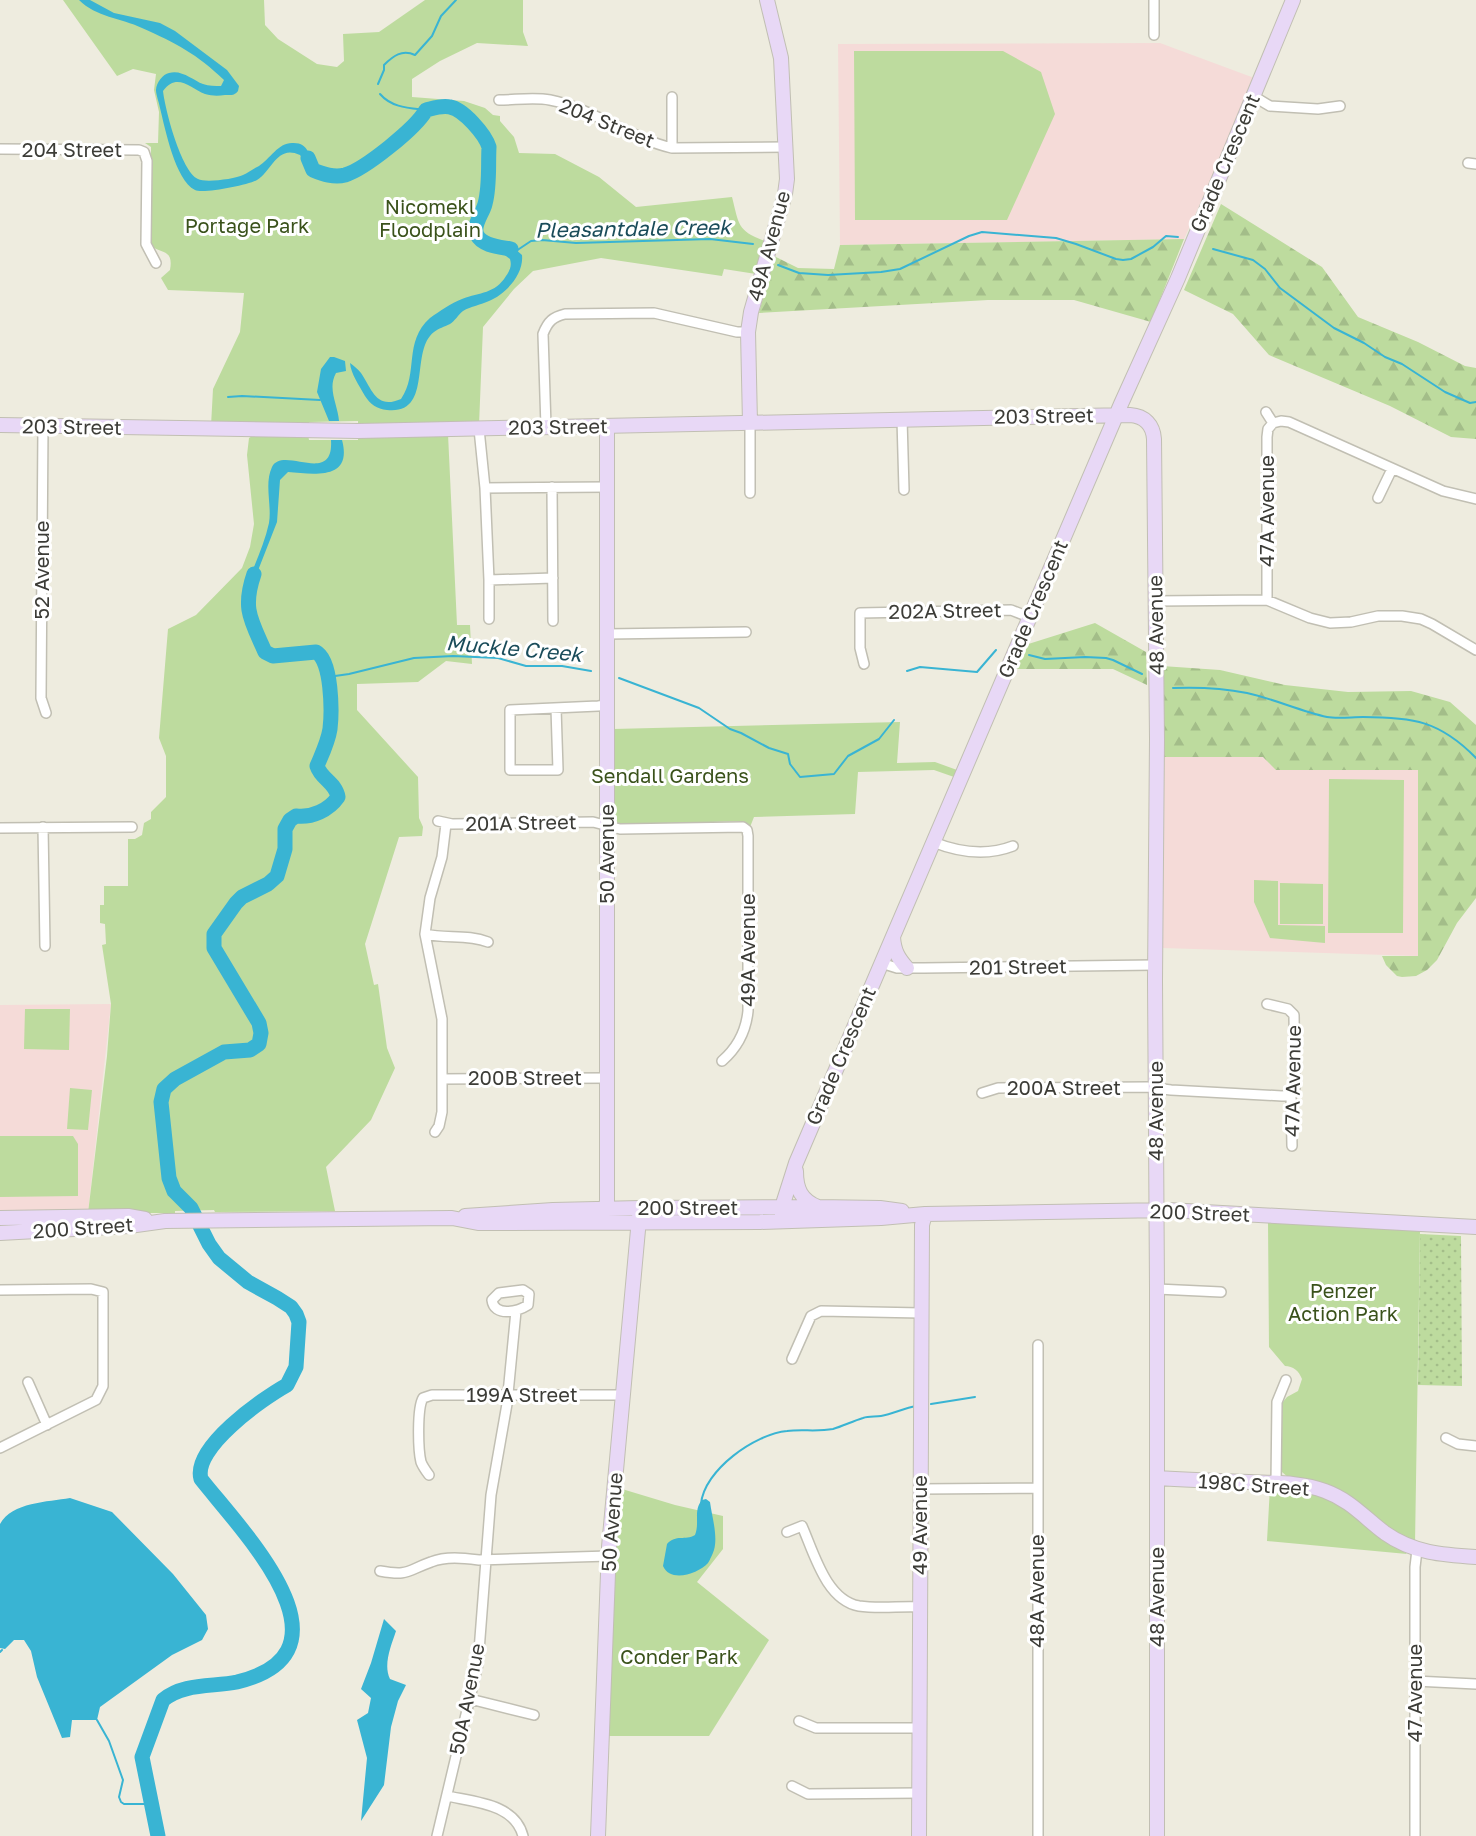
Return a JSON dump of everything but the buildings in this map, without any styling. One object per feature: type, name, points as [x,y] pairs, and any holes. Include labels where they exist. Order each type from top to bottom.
[{"type":"street","name":"49A Avenue","points":[[750,494],[748,332],[751,312],[785,194],[788,172],[781,58],[767,0]]},
{"type":"street","points":[[1154,0],[1154,35]]},
{"type":"street","name":"Grade Crescent","points":[[782,1214],[796,1163],[1029,616],[1182,267],[1293,0]]},
{"type":"street","points":[[1253,96],[1270,106],[1318,109],[1340,106]]},
{"type":"street","points":[[672,97],[672,148]]},
{"type":"street","name":"204 Street","points":[[499,100],[549,100],[569,106],[653,143],[672,148],[787,147]]},
{"type":"street","name":"204 Street","points":[[0,149],[139,150],[144,152],[147,161],[146,244],[156,263]]},
{"type":"street","points":[[546,427],[543,334],[547,324],[554,316],[654,313],[737,332],[748,332]]},
{"type":"street","points":[[1266,412],[1273,423],[1289,422],[1443,491],[1476,499]]},
{"type":"street","name":"203 Street","points":[[0,425],[358,431],[1116,415]]},
{"type":"street","name":"48 Avenue","points":[[1116,415],[1137,416],[1152,426],[1154,433],[1157,820],[1155,965],[1157,1836]]},
{"type":"street","points":[[902,419],[904,490]]},
{"type":"street","name":"47A Avenue","points":[[1267,600],[1267,437],[1268,429],[1273,423]]},
{"type":"street","name":"52 Avenue","points":[[43,426],[41,698],[46,713]]},
{"type":"street","name":"50 Avenue","points":[[606,1209],[607,426]]},
{"type":"street","points":[[479,429],[485,488],[489,619]]},
{"type":"street","points":[[1378,498],[1392,469]]},
{"type":"street","points":[[552,487],[553,621]]},
{"type":"street","points":[[485,488],[607,487]]},
{"type":"street","points":[[489,580],[553,578]]},
{"type":"street","points":[[1155,601],[1267,600],[1310,618],[1330,623],[1352,622],[1378,616],[1402,616],[1421,619],[1476,650]]},
{"type":"street","name":"202A Street","points":[[864,664],[860,648],[860,613],[1011,610],[1029,616]]},
{"type":"street","points":[[607,634],[746,632]]},
{"type":"street","points":[[556,708],[558,770],[510,770],[510,710],[607,705]]},
{"type":"street","name":"201A Street","points":[[425,934],[430,898],[442,857],[442,823],[593,822],[620,829],[738,826],[747,830]]},
{"type":"street","points":[[0,828],[132,826]]},
{"type":"street","points":[[44,827],[45,946]]},
{"type":"street","name":"49A Avenue","points":[[722,1061],[735,1049],[747,1020],[747,830]]},
{"type":"street","points":[[933,842],[958,851],[997,851],[1013,846]]},
{"type":"street","points":[[435,1132],[441,1119],[442,1019],[425,934],[436,937],[474,937],[488,942]]},
{"type":"street","points":[[893,935],[893,947],[897,958],[907,968]]},
{"type":"street","name":"201 Street","points":[[881,963],[907,968],[1155,965]]},
{"type":"street","name":"47A Avenue","points":[[1267,1004],[1288,1009],[1294,1015],[1295,1088],[1292,1095],[1292,1146]]},
{"type":"street","name":"200B Street","points":[[442,1078],[607,1078]]},
{"type":"street","name":"200A Street","points":[[982,1093],[998,1088],[1156,1088],[1292,1095]]},
{"type":"street","points":[[796,1163],[796,1183],[801,1196],[808,1203],[818,1207]]},
{"type":"street","name":"200 Street","points":[[452,1218],[478,1223],[638,1223],[782,1214],[818,1207],[880,1208],[924,1214]]},
{"type":"street","name":"50 Avenue","points":[[598,1836],[609,1556],[640,1208]]},
{"type":"street","name":"200 Street","points":[[0,1218],[128,1216],[171,1221],[218,1221],[452,1218],[477,1213],[640,1208],[881,1218],[924,1214],[1156,1210],[1476,1227]]},
{"type":"street","points":[[536,1223],[554,1217],[599,1215],[606,1209]]},
{"type":"street","name":"49 Avenue","points":[[919,1836],[921,1313],[924,1214]]},
{"type":"street","name":"200 Street","points":[[0,1233],[129,1226],[171,1221]]},
{"type":"street","points":[[1157,1289],[1221,1292]]},
{"type":"street","points":[[0,1290],[103,1292],[103,1386],[101,1394],[96,1400],[0,1448]]},
{"type":"street","name":"50A Avenue","points":[[437,1836],[478,1664],[491,1496],[508,1395],[516,1311]]},
{"type":"street","points":[[792,1359],[816,1312],[921,1313]]},
{"type":"street","name":"48A Avenue","points":[[1038,1345],[1038,1836]]},
{"type":"street","points":[[1276,1483],[1276,1402],[1286,1380]]},
{"type":"street","points":[[28,1383],[47,1425]]},
{"type":"street","name":"199A Street","points":[[429,1474],[421,1463],[420,1455],[420,1408],[423,1398],[432,1395],[623,1395]]},
{"type":"street","points":[[1446,1438],[1458,1444],[1476,1446]]},
{"type":"street","name":"198C Street","points":[[1157,1478],[1306,1486],[1328,1492],[1350,1503],[1392,1537],[1418,1550],[1439,1555],[1476,1557]]},
{"type":"street","points":[[920,1489],[1037,1488]]},
{"type":"street","points":[[787,1532],[802,1526],[827,1582],[842,1600],[850,1604],[866,1606],[920,1607]]},
{"type":"street","name":"47 Avenue","points":[[1415,1836],[1415,1567],[1418,1550]]},
{"type":"street","points":[[380,1571],[400,1574],[417,1570],[432,1562],[460,1557],[486,1560],[609,1556]]},
{"type":"street","points":[[1415,1681],[1476,1684]]},
{"type":"street","points":[[470,1699],[534,1715]]},
{"type":"street","points":[[799,1721],[816,1728],[919,1728]]},
{"type":"street","points":[[792,1786],[808,1794],[919,1793]]},
{"type":"street","points":[[447,1796],[501,1809],[514,1817],[523,1836]]},
{"type":"shaded area","points":[[1160,43],[1257,79],[1184,239],[840,245],[838,44]]},
{"type":"shaded area","points":[[1163,757],[1263,757],[1277,770],[1418,770],[1418,956],[1163,948]]},
{"type":"shaded area","points":[[111,1004],[88,1213],[0,1214],[0,1005]]},
{"type":"green space","name":"Nicomekl Floodplain","points":[[63,0],[264,0],[265,25],[278,39],[317,64],[337,67],[344,61],[343,34],[379,32],[425,0],[523,0],[523,32],[528,46],[477,43],[440,61],[412,79],[412,97],[464,101],[485,108],[493,115],[500,116],[500,121],[514,137],[519,153],[555,154],[599,177],[636,207],[732,197],[736,214],[744,230],[765,241],[756,274],[724,269],[722,276],[601,258],[533,271],[514,289],[483,327],[479,425],[358,426],[358,421],[309,422],[308,427],[211,426],[213,389],[240,332],[244,293],[168,290],[161,278],[170,270],[170,258],[150,245],[151,147],[145,143],[158,143],[159,112],[154,90],[156,74],[133,69],[117,76]]},
{"type":"green space","points":[[854,51],[1003,51],[1041,72],[1055,114],[1007,220],[855,220]]},
{"type":"green space","points":[[1221,204],[1322,267],[1358,317],[1418,342],[1465,366],[1476,368],[1476,439],[1451,437],[1390,406],[1269,355],[1233,314],[1184,290]]},
{"type":"green space","points":[[1184,239],[1151,322],[1074,300],[988,300],[759,313],[774,256],[798,268],[834,269],[840,245]]},
{"type":"green space","points":[[448,434],[457,625],[470,625],[472,664],[446,661],[418,682],[357,684],[357,710],[418,777],[419,818],[423,827],[422,836],[399,837],[365,944],[374,985],[378,984],[387,1048],[395,1068],[371,1120],[326,1167],[335,1211],[215,1212],[214,1210],[175,1211],[175,1213],[88,1213],[111,1004],[102,945],[106,944],[105,924],[100,923],[100,905],[104,905],[104,886],[128,886],[128,839],[135,839],[142,835],[144,823],[151,819],[151,812],[166,797],[166,756],[159,738],[168,629],[196,615],[242,568],[250,547],[254,524],[247,455],[249,438],[254,435],[308,435],[309,440],[358,440],[358,435]]},
{"type":"green space","points":[[1095,623],[1146,652],[1147,685],[1113,669],[1012,669],[1022,646]]},
{"type":"green space","points":[[1162,666],[1220,670],[1285,685],[1348,692],[1411,691],[1450,702],[1476,725],[1476,898],[1457,923],[1437,960],[1427,970],[1416,976],[1397,976],[1386,965],[1382,956],[1418,956],[1418,770],[1276,770],[1263,757],[1163,757]]},
{"type":"green space","name":"Sendall Gardens","points":[[900,722],[897,763],[935,762],[957,770],[954,777],[934,770],[858,772],[855,814],[754,817],[750,827],[741,821],[625,825],[618,823],[614,818],[613,729]]},
{"type":"green space","points":[[1329,779],[1404,780],[1403,933],[1328,933]]},
{"type":"green space","points":[[1254,880],[1278,881],[1278,925],[1325,926],[1325,943],[1270,938],[1254,902]]},
{"type":"green space","points":[[1280,883],[1323,884],[1323,924],[1280,924]]},
{"type":"green space","points":[[25,1009],[70,1009],[69,1050],[24,1049]]},
{"type":"green space","points":[[70,1088],[92,1090],[88,1130],[67,1129]]},
{"type":"green space","points":[[0,1136],[73,1136],[78,1144],[78,1196],[0,1197]]},
{"type":"green space","name":"Penzer Action Park","points":[[1268,1223],[1420,1231],[1415,1544],[1289,1478],[1282,1472],[1282,1403],[1298,1391],[1302,1379],[1295,1370],[1285,1366],[1269,1347]]},
{"type":"green space","points":[[1420,1234],[1461,1236],[1462,1386],[1418,1385]]},
{"type":"green space","points":[[1270,1487],[1296,1489],[1334,1501],[1407,1554],[1267,1541]]},
{"type":"green space","name":"Conder Park","points":[[622,1489],[723,1516],[723,1549],[697,1582],[769,1640],[709,1736],[607,1736],[616,1549]]},
{"type":"water","points":[[79,0],[90,0],[114,13],[160,23],[175,31],[227,70],[239,86],[237,93],[231,95],[208,95],[178,82],[168,85],[163,91],[170,125],[180,152],[192,174],[198,179],[220,180],[243,175],[263,163],[278,148],[298,143],[305,147],[313,167],[319,171],[319,179],[308,172],[300,155],[286,153],[280,156],[257,180],[216,190],[195,190],[188,184],[176,165],[156,87],[162,77],[173,72],[210,86],[221,86],[224,80],[205,63],[176,44],[154,33],[93,10]]},
{"type":"water","points":[[494,239],[514,248],[522,255],[520,269],[513,282],[502,294],[463,311],[452,323],[434,332],[427,341],[423,353],[416,393],[411,403],[401,409],[387,410],[374,406],[358,384],[350,363],[360,372],[380,400],[393,402],[401,399],[409,379],[414,347],[422,327],[446,307],[497,286],[509,272],[510,259],[491,245]]},
{"type":"water","points":[[330,357],[345,361],[346,371],[336,373],[333,385],[339,421],[329,421],[317,392],[321,369]]},
{"type":"water","points":[[331,440],[342,440],[344,453],[342,463],[336,469],[319,474],[288,472],[280,480],[277,522],[250,591],[244,593],[269,523],[268,487],[272,467],[278,461],[286,460],[307,463],[325,461],[330,454]]},
{"type":"water","points":[[70,1498],[112,1512],[173,1574],[206,1615],[208,1629],[202,1640],[172,1655],[100,1707],[97,1720],[72,1720],[70,1737],[62,1738],[37,1677],[31,1651],[24,1640],[14,1640],[5,1649],[0,1648],[0,1524],[13,1511],[22,1507]]},
{"type":"water","points":[[706,1499],[710,1502],[715,1533],[714,1550],[708,1563],[698,1570],[684,1575],[672,1574],[663,1566],[667,1544],[677,1538],[688,1538],[695,1535],[699,1504]]},
{"type":"water","points":[[384,1619],[396,1631],[388,1655],[388,1674],[390,1679],[406,1685],[398,1701],[391,1727],[384,1785],[361,1821],[367,1758],[357,1720],[368,1713],[371,1698],[361,1689]]},
{"type":"waterway","points":[[378,84],[384,65],[398,54],[415,55],[432,36],[441,16],[456,0]]},
{"type":"waterway","points":[[380,94],[396,105],[426,110]]},
{"type":"waterway","points":[[308,158],[313,170],[333,176],[345,175],[365,165],[389,147],[412,127],[426,110],[444,106],[455,109],[473,123],[489,147],[488,190],[484,208],[477,223],[477,235],[487,244],[511,249]]},
{"type":"waterway","name":"Pleasantdale Creek","points":[[778,265],[799,273],[828,275],[900,269],[982,232],[1056,238],[1123,260],[1131,259],[1153,247],[1166,236],[1178,237]]},
{"type":"waterway","name":"Pleasantdale Creek","points":[[516,251],[531,241],[542,240],[576,243],[710,239],[753,244]]},
{"type":"waterway","name":"Pleasantdale Creek","points":[[1213,249],[1253,260],[1265,269],[1280,288],[1334,328],[1402,364],[1445,392],[1470,403],[1476,402]]},
{"type":"waterway","points":[[228,397],[320,400]]},
{"type":"waterway","points":[[158,1836],[142,1757],[163,1700],[189,1688],[237,1682],[273,1667],[290,1645],[291,1618],[281,1588],[263,1557],[201,1479],[201,1467],[207,1453],[231,1426],[262,1401],[287,1385],[296,1367],[299,1322],[291,1307],[248,1282],[219,1258],[209,1244],[191,1208],[174,1191],[169,1178],[161,1102],[164,1089],[175,1079],[224,1052],[250,1050],[259,1044],[261,1033],[259,1023],[214,948],[214,934],[242,897],[268,884],[277,876],[285,849],[285,829],[290,820],[296,816],[308,816],[320,812],[338,797],[337,792],[317,766],[330,729],[331,699],[325,665],[316,652],[273,656],[265,652],[250,614],[249,596],[254,574]]},
{"type":"waterway","name":"Muckle Creek","points":[[907,671],[920,667],[977,672],[996,650]]},
{"type":"waterway","name":"Muckle Creek","points":[[1029,655],[1045,659],[1106,658],[1142,674]]},
{"type":"waterway","name":"Muckle Creek","points":[[328,677],[414,658],[453,656],[498,658],[526,666],[562,666],[591,671]]},
{"type":"waterway","name":"Muckle Creek","points":[[619,678],[699,708],[730,729],[769,748],[788,754],[790,764],[800,777],[834,774],[848,756],[879,739],[894,720]]},
{"type":"waterway","name":"Muckle Creek","points":[[1173,688],[1210,688],[1247,693],[1331,718],[1381,717],[1411,720],[1438,729],[1450,736],[1476,758]]},
{"type":"waterway","points":[[931,1404],[975,1397]]},
{"type":"waterway","points":[[701,1504],[704,1491],[721,1467],[733,1456],[760,1439],[787,1431],[833,1429],[863,1418],[885,1415],[916,1406]]},
{"type":"waterway","points":[[97,1720],[109,1741],[123,1780],[119,1797],[121,1802],[124,1804],[152,1804]]},
{"type":"park label","name":"Portage Park","points":[[247,226]]}]
